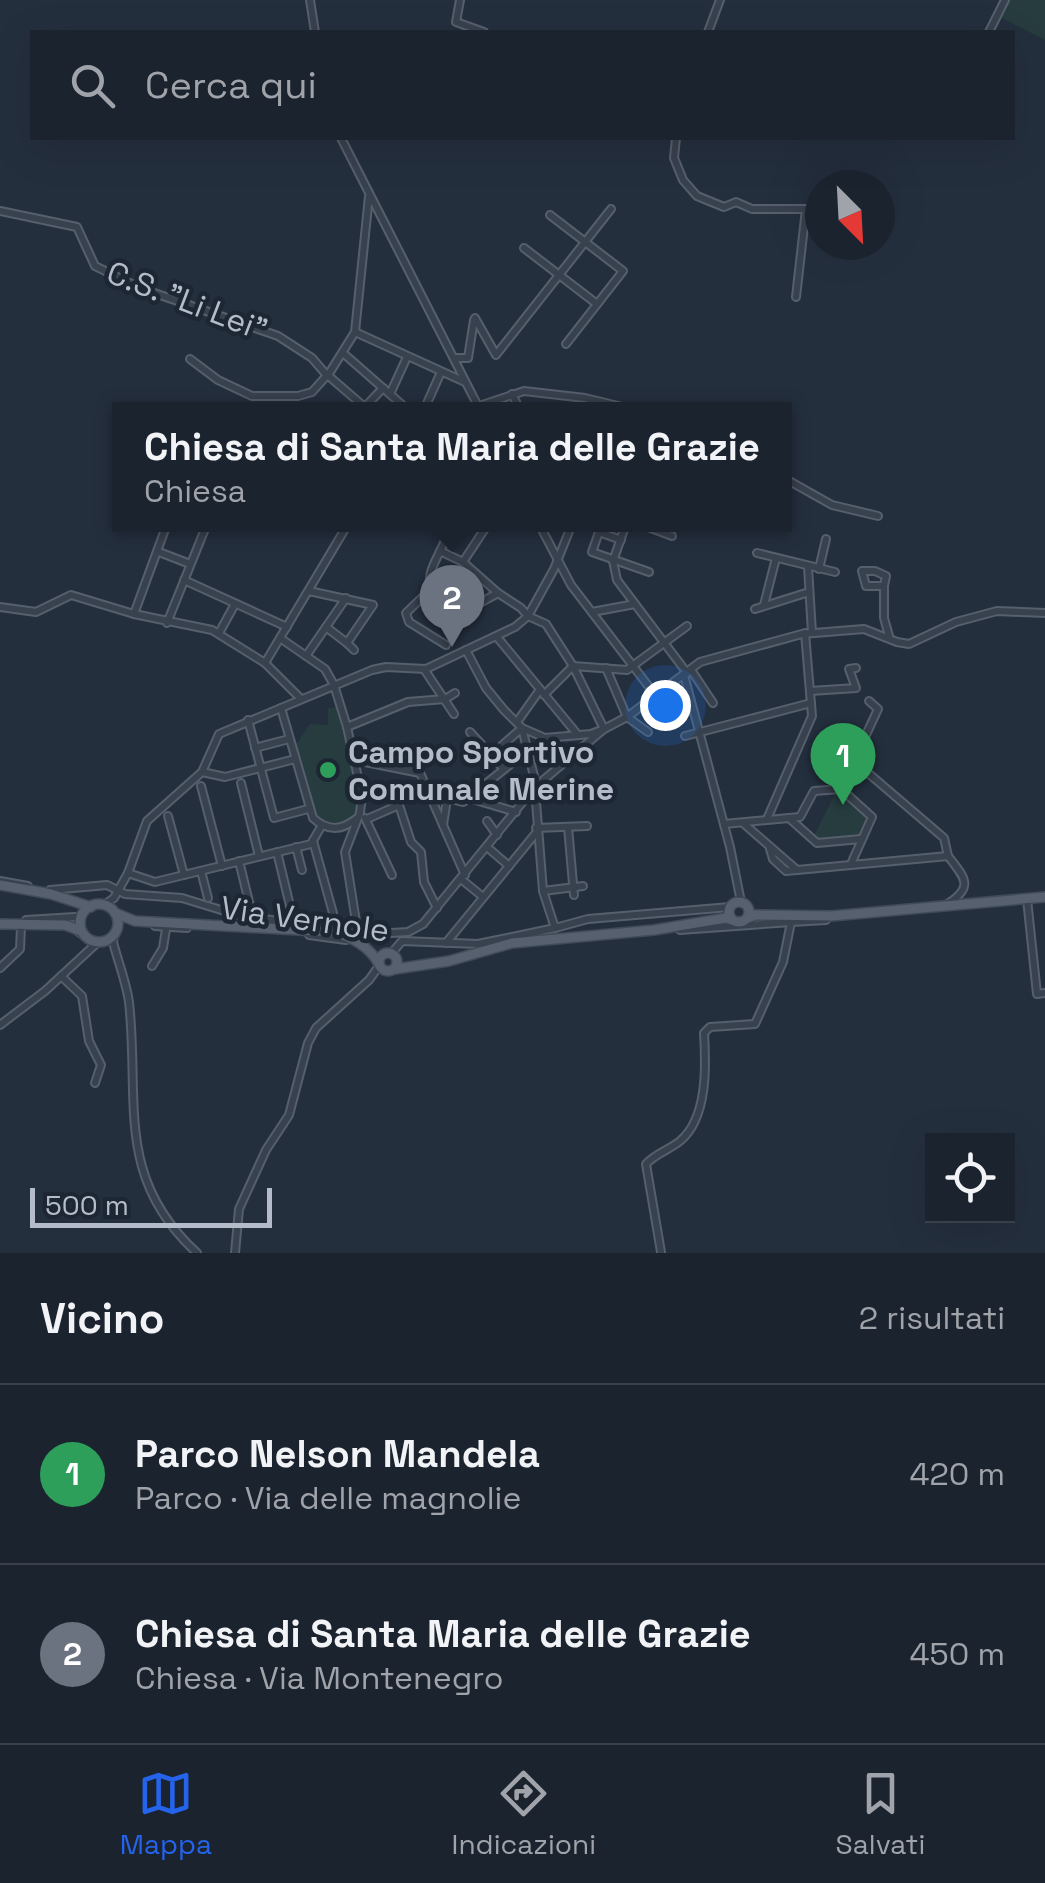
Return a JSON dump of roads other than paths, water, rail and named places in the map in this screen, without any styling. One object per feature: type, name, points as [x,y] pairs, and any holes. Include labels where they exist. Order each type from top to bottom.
[{"type":"main road","points":[[0,883],[111,910],[128,920],[170,928]]},
{"type":"main road","points":[[0,924],[65,925],[90,935],[116,933],[144,924],[170,928],[316,930],[334,932],[358,942],[387,963],[414,964],[449,961],[512,943],[654,930],[738,913],[831,916],[918,910],[967,900],[1045,897]]},
{"type":"main road","points":[[90,935],[91,907]]},
{"type":"main road","points":[[111,910],[116,933]]},
{"type":"street","points":[[311,0],[315,30]]},
{"type":"street","points":[[460,0],[458,24],[478,30]]},
{"type":"street","points":[[709,30],[720,0]]},
{"type":"street","points":[[990,30],[1005,0]]},
{"type":"street","points":[[342,140],[475,402]]},
{"type":"street","points":[[676,140],[676,164],[697,196],[724,207],[736,202],[752,208],[806,210],[796,297]]},
{"type":"street","points":[[190,359],[218,380],[252,396],[298,396],[312,392],[355,332],[370,196]]},
{"type":"street","points":[[453,358],[468,358],[475,316],[496,355],[611,210]]},
{"type":"street","name":"C.S. \"Li Lei\"","points":[[0,211],[77,227],[95,266],[169,299],[278,336],[328,374]]},
{"type":"street","points":[[550,214],[622,271],[566,344]]},
{"type":"street","points":[[524,248],[597,304]]},
{"type":"street","points":[[355,332],[466,383]]},
{"type":"street","points":[[342,353],[399,402]]},
{"type":"street","points":[[390,394],[407,357]]},
{"type":"street","points":[[428,402],[441,372]]},
{"type":"street","points":[[328,374],[357,402]]},
{"type":"street","points":[[369,402],[383,388]]},
{"type":"street","points":[[493,402],[512,394],[543,393],[588,402]]},
{"type":"street","points":[[512,394],[516,402]]},
{"type":"street","points":[[792,483],[832,506],[878,516]]},
{"type":"street","points":[[134,614],[164,532]]},
{"type":"street","points":[[167,623],[204,532]]},
{"type":"street","points":[[266,663],[343,532]]},
{"type":"street","points":[[448,532],[432,566],[431,589],[454,617],[498,593]]},
{"type":"street","points":[[463,562],[483,532]]},
{"type":"street","points":[[543,532],[563,571],[656,696]]},
{"type":"street","points":[[111,910],[147,821],[202,772],[219,734],[379,668],[424,669],[497,637],[528,616],[568,532]]},
{"type":"street","points":[[620,540],[598,532],[592,552],[649,572]]},
{"type":"street","points":[[623,532],[613,560],[617,580],[714,703]]},
{"type":"street","points":[[661,532],[672,536]]},
{"type":"street","points":[[818,569],[826,539]]},
{"type":"street","points":[[440,550],[463,562],[528,616],[546,624],[573,666],[604,729]]},
{"type":"street","points":[[159,552],[190,564]]},
{"type":"street","points":[[756,553],[835,572]]},
{"type":"street","points":[[776,558],[760,607],[809,592]]},
{"type":"street","points":[[767,819],[812,719],[808,567]]},
{"type":"street","points":[[547,578],[563,571]]},
{"type":"street","points":[[184,580],[286,627]]},
{"type":"street","points":[[884,586],[884,618],[893,640]]},
{"type":"street","points":[[431,589],[406,614],[409,622],[446,645]]},
{"type":"street","points":[[309,591],[373,606],[350,646],[326,627]]},
{"type":"street","points":[[0,607],[36,612],[71,595],[167,623],[219,633],[266,663],[301,699]]},
{"type":"street","points":[[306,656],[346,598]]},
{"type":"street","points":[[219,633],[235,604]]},
{"type":"street","points":[[592,612],[634,604]]},
{"type":"street","points":[[466,650],[486,688],[519,725],[545,738],[604,729],[711,658],[808,633],[864,629],[909,644],[956,622],[997,611],[1045,614]]},
{"type":"street","points":[[491,755],[541,693],[573,666],[627,670],[687,626]]},
{"type":"street","points":[[497,637],[578,735]]},
{"type":"street","points":[[280,638],[325,669],[347,727],[362,796],[361,817],[345,852],[357,928]]},
{"type":"street","points":[[606,668],[627,717],[648,732]]},
{"type":"street","points":[[810,692],[856,688],[849,669],[856,668]]},
{"type":"street","points":[[424,669],[454,714]]},
{"type":"street","points":[[687,673],[724,824],[738,913]]},
{"type":"street","points":[[347,727],[408,702],[445,699],[455,693]]},
{"type":"street","points":[[841,789],[878,709],[869,700]]},
{"type":"street","points":[[684,736],[811,703]]},
{"type":"street","points":[[281,708],[308,809],[322,825],[338,829],[399,805],[411,842],[421,852],[422,878],[437,908]]},
{"type":"street","points":[[248,720],[274,818],[308,809]]},
{"type":"street","points":[[519,725],[535,787],[543,891],[555,928]]},
{"type":"street","name":"Via Vernole","points":[[0,883],[54,891],[107,884],[182,898],[244,917],[408,932],[437,908],[535,787],[604,729]]},
{"type":"street","points":[[470,732],[504,769]]},
{"type":"street","points":[[255,748],[290,738]]},
{"type":"street","points":[[428,792],[460,803],[527,750]]},
{"type":"street","points":[[412,757],[463,877],[484,897]]},
{"type":"street","points":[[202,772],[225,778],[295,759]]},
{"type":"street","points":[[355,760],[420,773]]},
{"type":"street","points":[[854,761],[946,840],[950,858],[965,870],[967,900]]},
{"type":"street","points":[[241,783],[260,856]]},
{"type":"street","points":[[201,786],[222,866]]},
{"type":"street","points":[[724,824],[800,817],[814,791],[841,789],[872,817],[850,864]]},
{"type":"street","points":[[468,798],[516,812]]},
{"type":"street","points":[[443,826],[448,799]]},
{"type":"street","points":[[168,816],[184,875]]},
{"type":"street","points":[[361,817],[392,875]]},
{"type":"street","points":[[788,818],[817,843],[862,839]]},
{"type":"street","points":[[487,821],[497,835]]},
{"type":"street","points":[[742,822],[797,870],[950,858]]},
{"type":"street","points":[[123,888],[312,842],[322,825]]},
{"type":"street","points":[[446,944],[536,830],[587,826]]},
{"type":"street","points":[[543,891],[577,889],[568,827]]},
{"type":"street","points":[[312,842],[333,913]]},
{"type":"street","points":[[296,847],[302,870]]},
{"type":"street","points":[[487,848],[509,866]]},
{"type":"street","points":[[277,852],[291,910]]},
{"type":"street","points":[[239,861],[250,906]]},
{"type":"street","points":[[201,871],[208,898]]},
{"type":"street","points":[[1027,899],[1041,994]]},
{"type":"street","points":[[237,1253],[238,1209],[266,1150],[289,1114],[308,1042],[316,1028],[387,963],[398,942],[478,944],[588,919],[738,913],[790,922],[918,910]]},
{"type":"street","points":[[515,948],[738,913]]},
{"type":"street","points":[[661,1252],[646,1164],[680,1141],[697,1114],[705,1064],[705,1031],[756,1023],[783,962],[790,922]]},
{"type":"street","points":[[0,924],[66,927],[90,935],[116,955]]},
{"type":"street","points":[[0,968],[20,949],[21,927]]},
{"type":"street","points":[[152,966],[170,928]]},
{"type":"street","points":[[116,933],[113,942],[128,1000],[138,1161],[163,1217],[197,1253]]},
{"type":"street","points":[[0,1025],[84,954],[90,935]]},
{"type":"street","points":[[61,976],[82,996],[89,1042],[102,1065],[96,1083]]},
{"type":"place","name":"Chiesa di Santa Maria delle Grazie","points":[[452,647]]},
{"type":"place","name":"Campo Sportivo Comunale Merine","points":[[328,770]]},
{"type":"place","name":"Parco Nelson Mandela","points":[[843,805]]}]
